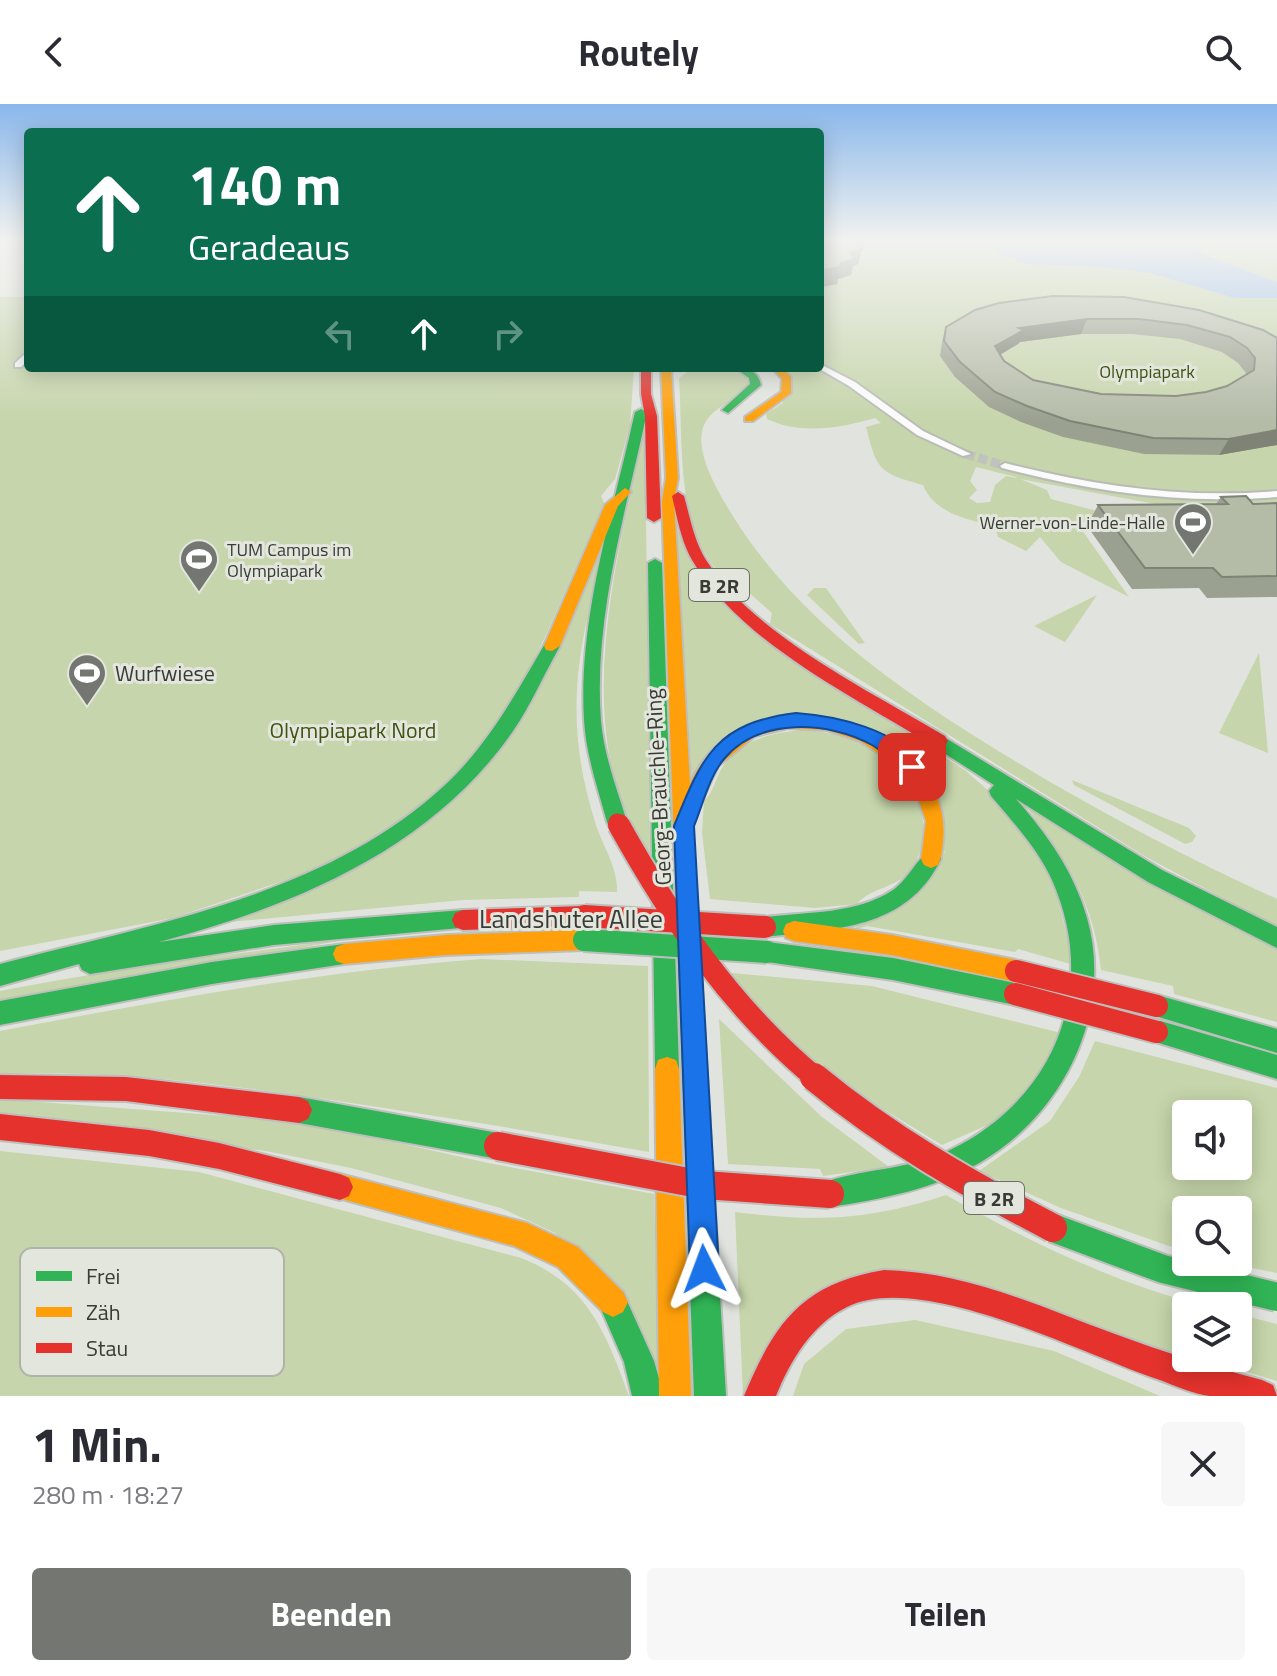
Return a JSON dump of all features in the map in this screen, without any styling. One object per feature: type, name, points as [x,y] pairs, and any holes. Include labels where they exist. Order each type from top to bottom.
[{"type":"highway","name":"Georg-Brauchle-Ring","points":[[646,372],[646,394],[651,416],[675,1396]]},
{"type":"highway","name":"Georg-Brauchle-Ring","points":[[666,372],[672,478],[668,501],[710,1396]]},
{"type":"highway","points":[[667,387],[681,372]]},
{"type":"highway","points":[[746,372],[754,377],[756,385],[728,410],[768,392]]},
{"type":"highway","points":[[765,372],[772,380],[755,415],[783,398],[788,388],[787,379],[781,372]]},
{"type":"highway","name":"B 2R","points":[[646,394],[600,620],[592,710],[602,777],[617,822],[640,871],[676,927],[751,1021],[810,1077],[874,1126],[974,1188],[1060,1233],[1155,1268],[1277,1297]]},
{"type":"highway","name":"B 2R","points":[[672,478],[692,546],[702,564],[736,603],[810,660],[1155,876],[1277,938]]},
{"type":"highway","points":[[0,977],[79,950],[238,911],[323,878],[358,860],[415,823],[467,777],[502,735],[521,706],[612,505],[625,492]]},
{"type":"highway","points":[[684,826],[703,777],[718,754],[734,739],[773,723],[796,720],[846,727],[881,742],[912,767],[924,784],[937,824],[931,862],[916,884],[893,902],[874,910],[765,927]]},
{"type":"highway","points":[[0,1087],[149,1089],[267,1103],[651,1177],[777,1194],[830,1194],[898,1183],[976,1151],[1030,1110],[1057,1077],[1074,1038],[1083,996],[1085,965],[1081,926],[1048,849],[1021,813],[962,756]]},
{"type":"highway","name":"Landshuter Allee","points":[[0,977],[273,935],[436,921],[584,916],[765,927],[892,945],[1016,971],[1157,1006],[1277,1041]]},
{"type":"highway","name":"Landshuter Allee","points":[[0,1013],[205,975],[334,956],[424,946],[584,940],[767,952],[893,969],[1015,994],[1277,1067]]},
{"type":"highway","points":[[0,1127],[149,1143],[219,1156],[517,1233],[568,1257],[614,1303],[639,1361],[648,1396]]},
{"type":"highway","points":[[760,1396],[783,1344],[812,1313],[854,1289],[888,1286],[923,1287],[972,1298],[1122,1352],[1262,1396]]},
{"type":"street","points":[[18,365],[24,360]]},
{"type":"street","points":[[824,368],[852,384],[920,433],[966,454]]},
{"type":"street","points":[[1005,466],[1099,489],[1144,494],[1219,498],[1277,494]]},
{"type":"green space","name":"Olympiapark Nord","points":[[0,301],[24,301],[24,372],[634,372],[630,426],[615,479],[601,496],[604,503],[515,698],[489,740],[464,768],[403,820],[322,868],[173,918],[0,951]]},
{"type":"green space","name":"Olympiapark","points":[[824,301],[1277,301],[1277,502],[1166,506],[1020,479],[1047,490],[1051,499],[1101,512],[1102,519],[1077,523],[1129,597],[1061,562],[1040,537],[1026,551],[998,537],[995,526],[943,509],[928,495],[923,485],[889,473],[873,453],[866,427],[881,423],[875,418],[821,428],[793,427],[767,419],[766,414],[783,403],[783,372],[824,372]],"holes":[[[976,467],[1017,478],[1006,476],[995,485],[990,502],[977,503],[969,498],[977,490],[970,481]]]},
{"type":"green space","points":[[687,372],[741,372],[751,377],[748,391],[718,409],[705,423],[701,442],[703,453],[720,494],[752,544],[816,617],[892,680],[1015,761],[1144,834],[1277,899],[1277,927],[1146,857],[770,624],[772,613],[746,590],[733,590],[716,570],[695,533],[686,497],[679,378]]},
{"type":"green space","points":[[645,427],[650,864],[625,813],[610,759],[604,705],[605,649],[612,593]]},
{"type":"green space","points":[[609,525],[582,646],[577,721],[582,771],[598,831],[612,865],[617,892],[579,891],[579,897],[463,900],[229,922],[475,776]]},
{"type":"green space","points":[[677,530],[735,614],[748,626],[966,771],[991,793],[1051,871],[1074,965],[1018,949],[1015,952],[867,926],[853,930],[945,852],[882,737],[773,719],[692,784]]},
{"type":"green space","points":[[814,588],[826,588],[865,643],[859,644],[807,595]]},
{"type":"green space","points":[[1097,595],[1065,642],[1034,626]]},
{"type":"green space","points":[[1259,653],[1268,753],[1219,733]]},
{"type":"green space","points":[[801,730],[828,733],[855,741],[888,762],[902,777],[914,793],[924,830],[921,849],[912,868],[900,880],[857,904],[815,908],[710,899],[702,833],[704,801],[722,768],[737,751],[767,736]]},
{"type":"green space","points":[[1072,780],[1189,828],[1196,836],[1192,842],[1185,844],[1074,785]]},
{"type":"green space","points":[[1026,806],[1277,946],[1277,1022],[1174,994],[1173,986],[1101,970],[1092,923],[1076,882]]},
{"type":"green space","points":[[349,939],[0,1003],[0,991],[174,962]]},
{"type":"green space","points":[[482,959],[648,966],[649,1152],[420,1114],[215,1085],[87,1074],[0,1074],[0,1031],[300,979]]},
{"type":"green space","points":[[722,972],[872,986],[1065,1034],[1035,1086],[990,1124],[942,1145],[855,1092],[805,1053]]},
{"type":"green space","points":[[719,1019],[822,1117],[889,1167],[823,1176],[820,1169],[728,1164]]},
{"type":"green space","points":[[1095,1041],[1277,1088],[1277,1273],[1252,1268],[1252,1196],[1172,1196],[1172,1247],[1061,1208],[979,1171],[1050,1121],[1079,1077]]},
{"type":"green space","points":[[0,1099],[305,1122],[488,1163],[654,1194],[659,1372],[555,1233],[501,1208],[351,1168],[266,1151],[0,1118]]},
{"type":"green space","points":[[0,1151],[199,1172],[521,1258],[544,1269],[579,1296],[592,1313],[612,1352],[629,1396],[0,1396]]},
{"type":"green space","points":[[946,1195],[1072,1259],[1172,1297],[1172,1351],[876,1273],[743,1396],[735,1212],[842,1217],[918,1204]]},
{"type":"green space","points":[[1252,1318],[1277,1324],[1277,1381],[1246,1372],[1252,1372]]},
{"type":"green space","points":[[915,1320],[1054,1351],[1160,1396],[793,1396],[804,1364],[846,1329]]},
{"type":"building","points":[[1012,301],[1149,301],[1199,310],[1263,330],[1277,338],[1277,430],[1229,439],[1153,438],[1070,421],[1027,406],[995,392],[960,362],[944,341],[946,327],[975,310]],"holes":[[[1087,319],[1139,319],[1187,325],[1230,337],[1247,348],[1255,358],[1254,370],[1227,386],[1206,392],[1176,396],[1101,394],[1033,380],[1004,361],[995,346],[1024,330],[1019,328]]]},
{"type":"building","name":"Werner-von-Linde-Halle","points":[[1246,496],[1253,504],[1277,503],[1277,576],[1222,577],[1213,568],[1145,568],[1098,505],[1228,504],[1221,497]]},
{"type":"tunnel","points":[[966,454],[1005,466]]},
{"type":"traffic: fast","points":[[728,410],[756,385],[754,377],[746,372]]},
{"type":"traffic: fast","points":[[617,822],[594,737],[593,671],[602,596],[641,412]]},
{"type":"traffic: fast","points":[[655,563],[667,1069]]},
{"type":"traffic: fast","points":[[0,975],[246,906],[320,876],[389,839],[452,790],[506,727],[552,646]]},
{"type":"traffic: fast","points":[[939,741],[1155,876],[1277,938]]},
{"type":"traffic: fast","points":[[830,1194],[923,1174],[975,1151],[1008,1127],[1036,1098],[1058,1067],[1074,1032],[1082,996],[1083,958],[1077,918],[1049,855],[998,791]]},
{"type":"traffic: fast","points":[[765,927],[836,919],[882,907],[902,896],[919,880],[931,859]]},
{"type":"traffic: fast","points":[[90,963],[274,935],[463,920]]},
{"type":"traffic: fast","points":[[584,940],[767,952]]},
{"type":"traffic: fast","points":[[767,952],[893,969],[1015,994]]},
{"type":"traffic: fast","points":[[0,1013],[212,973],[344,954]]},
{"type":"traffic: fast","points":[[689,958],[710,1396]]},
{"type":"traffic: fast","points":[[1157,1006],[1277,1041]]},
{"type":"traffic: fast","points":[[1157,1032],[1277,1067]]},
{"type":"traffic: fast","points":[[299,1110],[498,1146]]},
{"type":"traffic: fast","points":[[1053,1228],[1107,1251],[1163,1269],[1277,1297]]},
{"type":"traffic: fast","points":[[613,1302],[639,1361],[648,1396]]},
{"type":"traffic: slow","points":[[666,372],[672,478],[668,501],[689,958]]},
{"type":"traffic: slow","points":[[749,419],[786,393],[787,379],[781,372]]},
{"type":"traffic: slow","points":[[552,646],[612,505],[625,492]]},
{"type":"traffic: slow","points":[[688,816],[712,761],[749,731],[788,721],[828,724],[866,736],[899,758],[923,787],[935,821],[931,859]]},
{"type":"traffic: slow","points":[[794,931],[892,945],[1016,971]]},
{"type":"traffic: slow","points":[[344,954],[446,945],[584,940]]},
{"type":"traffic: slow","points":[[667,1069],[675,1396]]},
{"type":"traffic: slow","points":[[340,1187],[517,1233],[568,1257],[613,1302]]},
{"type":"traffic: jam","points":[[646,372],[646,394],[651,416],[654,518]]},
{"type":"traffic: jam","points":[[678,496],[699,560],[718,587],[744,612],[808,661],[939,741]]},
{"type":"traffic: jam","points":[[617,822],[657,893],[700,956],[747,1013],[798,1064],[854,1110],[915,1152],[1053,1228]]},
{"type":"traffic: jam","points":[[463,920],[584,916]]},
{"type":"traffic: jam","points":[[584,916],[765,927]]},
{"type":"traffic: jam","points":[[1016,971],[1157,1006]]},
{"type":"traffic: jam","points":[[1015,994],[1157,1032]]},
{"type":"traffic: jam","points":[[0,1087],[126,1089],[299,1110]]},
{"type":"traffic: jam","points":[[0,1127],[149,1143],[219,1156],[340,1187]]},
{"type":"traffic: jam","points":[[498,1146],[704,1185],[830,1194]]},
{"type":"traffic: jam","points":[[760,1396],[784,1347],[820,1307],[853,1290],[884,1285],[917,1285],[987,1301],[1135,1356],[1262,1396]]},
{"type":"place","name":"Werner-von-Linde-Halle","points":[[1193,556]]},
{"type":"place","name":"TUM Campus im Olympiapark","points":[[199,593]]},
{"type":"place","name":"Wurfwiese","points":[[87,707]]},
{"type":"route","points":[[704,1269],[684,826],[703,777],[718,754],[734,739],[752,729],[796,720],[823,722],[863,733],[881,742],[912,767]]}]
